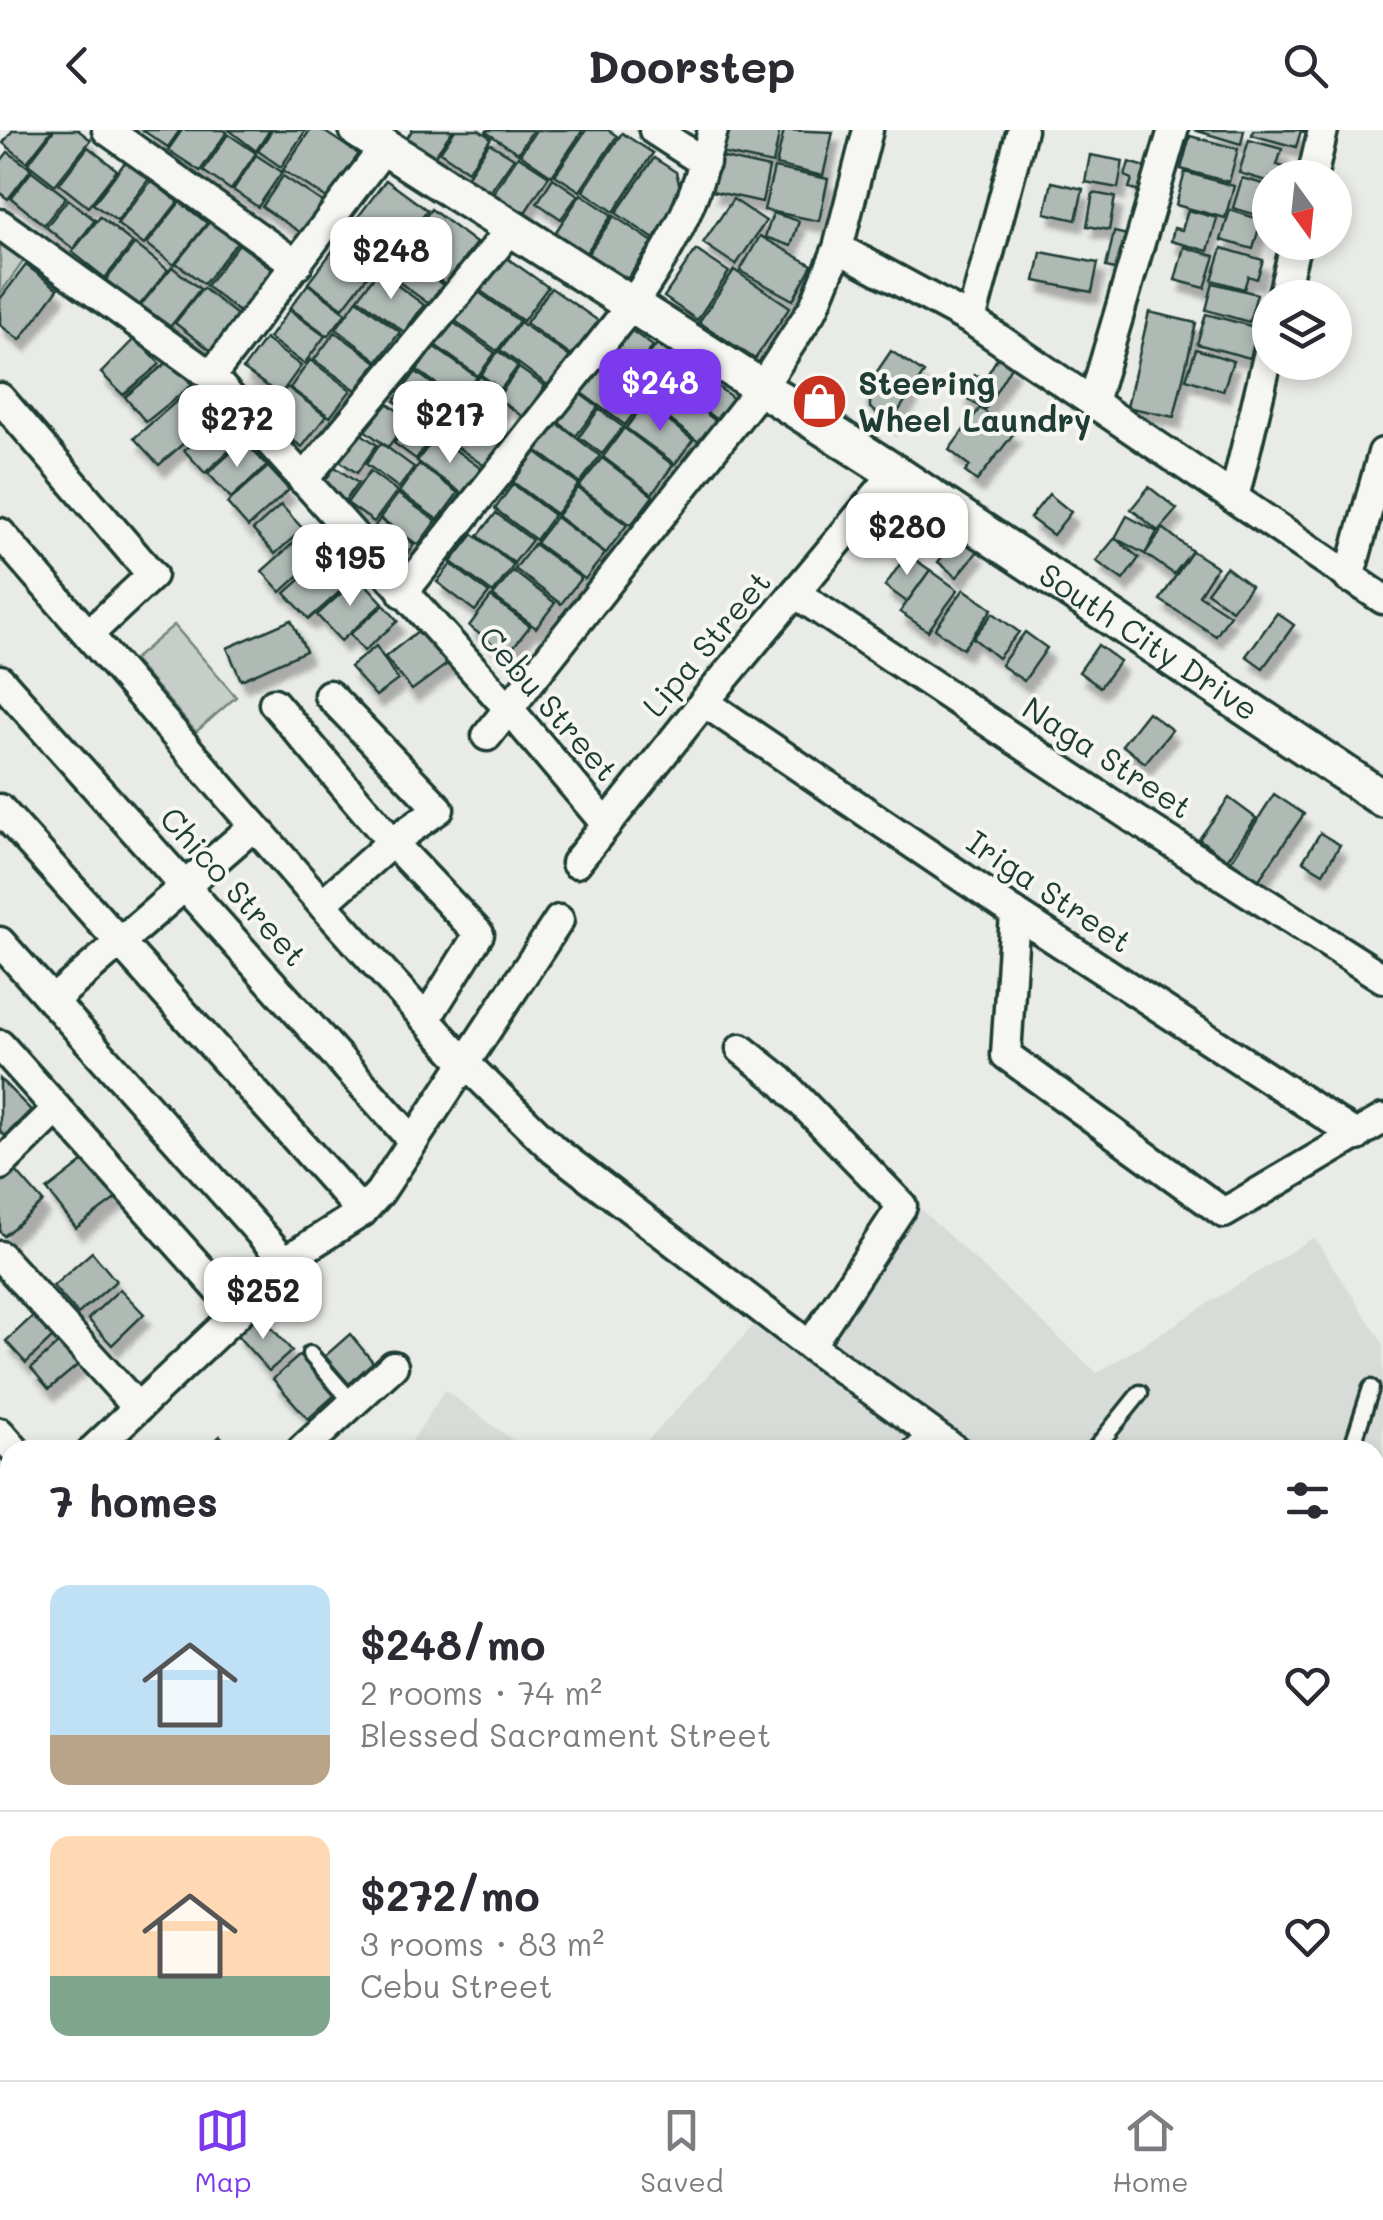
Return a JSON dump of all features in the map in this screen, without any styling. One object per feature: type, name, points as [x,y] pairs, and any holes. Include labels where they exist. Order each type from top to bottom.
[{"type":"street","points":[[107,130],[297,265]]},
{"type":"street","points":[[654,130],[704,163]]},
{"type":"street","points":[[403,592],[630,306],[682,226],[713,130]]},
{"type":"street","points":[[486,736],[762,386],[814,306],[838,248],[868,130]]},
{"type":"street","points":[[971,320],[1022,130]]},
{"type":"street","points":[[1093,402],[1174,130]]},
{"type":"street","points":[[1316,160],[1323,130]]},
{"type":"street","points":[[211,376],[297,265],[371,139]]},
{"type":"street","name":"South City Drive","points":[[371,139],[762,386],[1383,800]]},
{"type":"street","name":"Cebu Street","points":[[0,224],[211,376],[509,709],[606,824]]},
{"type":"street","points":[[303,480],[511,229]]},
{"type":"street","points":[[838,248],[971,320],[1383,599]]},
{"type":"street","points":[[1234,498],[1262,380]]},
{"type":"street","points":[[0,398],[152,575],[90,634]]},
{"type":"street","points":[[1349,578],[1383,453]]},
{"type":"street","name":"Lipa Street","points":[[576,862],[894,473]]},
{"type":"street","points":[[1,536],[466,1064],[554,1150],[810,1346],[918,1440]]},
{"type":"street","name":"Naga Street","points":[[795,593],[1133,818],[1383,978]]},
{"type":"street","name":"Chico Street","points":[[0,680],[413,1141]]},
{"type":"street","points":[[322,904],[392,842],[439,809],[329,695]]},
{"type":"street","name":"Iriga Street","points":[[704,702],[1015,913],[1357,1136]]},
{"type":"street","points":[[274,703],[392,842],[478,934],[426,1019]]},
{"type":"street","points":[[0,809],[362,1212]]},
{"type":"street","points":[[52,1001],[254,826]]},
{"type":"street","points":[[1015,913],[1006,1055],[1224,1213],[1383,1119]]},
{"type":"street","points":[[0,942],[285,1261],[362,1212],[380,1192],[559,920]]},
{"type":"street","points":[[0,1045],[239,1312],[104,1440]]},
{"type":"street","points":[[741,1049],[780,1080],[902,1206],[810,1346]]},
{"type":"street","points":[[0,1165],[57,1109]]},
{"type":"street","points":[[0,1256],[138,1408]]},
{"type":"street","points":[[313,1440],[393,1366]]},
{"type":"lane","points":[[310,1354],[354,1403]]},
{"type":"lane","points":[[1354,1440],[1370,1388]]},
{"type":"lane","points":[[1102,1440],[1140,1392]]},
{"type":"shaded area","points":[[0,235],[28,255],[0,294]]},
{"type":"shaded area","points":[[174,625],[236,697],[196,732],[133,660]]},
{"type":"shaded area","points":[[915,1204],[1097,1373],[1314,1237],[1383,1343],[1383,1440],[965,1440],[825,1338]]},
{"type":"shaded area","points":[[753,1326],[912,1440],[648,1440]]},
{"type":"shaded area","points":[[445,1390],[512,1440],[412,1440]]},
{"type":"building","points":[[13,130],[52,130],[27,162],[3,143]]},
{"type":"building","points":[[54,130],[78,130],[91,140],[55,185],[28,164]]},
{"type":"building","points":[[142,130],[180,130],[168,147]]},
{"type":"building","points":[[182,130],[227,132],[200,171],[168,150]]},
{"type":"building","points":[[229,130],[270,130],[256,151]]},
{"type":"building","points":[[272,130],[306,130],[281,167],[258,151]]},
{"type":"building","points":[[310,130],[322,130],[359,154],[328,199],[283,170]]},
{"type":"building","points":[[412,130],[453,130],[433,158],[406,140]]},
{"type":"building","points":[[455,130],[479,130],[491,138],[468,171],[440,152]]},
{"type":"building","points":[[488,130],[533,130],[518,153]]},
{"type":"building","points":[[536,130],[583,130],[552,176],[520,154]]},
{"type":"building","points":[[586,130],[608,130],[617,136],[580,191],[555,175]]},
{"type":"building","points":[[721,130],[780,130],[773,164],[716,152]]},
{"type":"building","points":[[784,130],[833,132],[823,176],[776,165]]},
{"type":"building","points":[[1194,130],[1244,130],[1241,144]]},
{"type":"building","points":[[1253,130],[1309,130],[1301,131],[1296,147],[1252,135]]},
{"type":"building","points":[[622,133],[653,153],[614,212],[583,191]]},
{"type":"building","points":[[228,134],[256,153],[231,190],[203,171]]},
{"type":"building","points":[[1190,136],[1238,149],[1229,182],[1181,169]]},
{"type":"building","points":[[1249,140],[1282,149],[1279,160],[1252,160],[1252,177],[1239,173]]},
{"type":"building","points":[[489,143],[514,158],[490,192],[467,177]]},
{"type":"building","points":[[88,147],[117,170],[88,207],[59,184]]},
{"type":"building","points":[[8,152],[31,169],[8,199],[0,193],[0,162]]},
{"type":"building","points":[[256,155],[282,172],[258,207],[233,190]]},
{"type":"building","points":[[1090,155],[1123,161],[1118,188],[1085,182]]},
{"type":"building","points":[[518,156],[549,176],[518,223],[487,202]]},
{"type":"building","points":[[720,157],[769,168],[762,202],[712,191]]},
{"type":"building","points":[[654,158],[676,172],[681,191],[654,239],[616,213]]},
{"type":"building","points":[[126,161],[149,179],[117,221],[93,204]]},
{"type":"building","points":[[1129,162],[1156,170],[1148,194],[1129,188],[1132,179],[1125,176]]},
{"type":"building","points":[[774,168],[828,179],[819,221],[764,210]]},
{"type":"building","points":[[32,171],[66,197],[44,225],[11,198]]},
{"type":"building","points":[[1185,172],[1234,186],[1225,218],[1176,205]]},
{"type":"building","points":[[283,176],[327,205],[306,236],[262,207]]},
{"type":"building","points":[[553,178],[578,195],[561,219],[537,203]]},
{"type":"building","points":[[1242,178],[1252,181],[1252,214],[1233,208]]},
{"type":"building","points":[[386,180],[427,210],[396,252],[355,221]]},
{"type":"building","points":[[151,181],[178,202],[144,245],[117,224]]},
{"type":"building","points":[[1052,182],[1083,189],[1076,220],[1045,213]]},
{"type":"building","points":[[1093,193],[1115,197],[1109,230],[1087,226]]},
{"type":"building","points":[[581,194],[612,215],[584,256],[553,236]]},
{"type":"building","points":[[68,199],[95,220],[73,249],[46,227]]},
{"type":"building","points":[[733,199],[766,221],[736,265],[703,243]]},
{"type":"building","points":[[180,202],[207,223],[174,265],[147,244]]},
{"type":"building","points":[[431,209],[476,243],[445,284],[400,251]]},
{"type":"building","points":[[1188,210],[1217,218],[1208,251],[1171,241],[1174,228],[1182,230]]},
{"type":"building","points":[[1230,210],[1252,217],[1252,249],[1221,240]]},
{"type":"building","points":[[773,213],[799,221],[791,246],[765,237]]},
{"type":"building","points":[[614,216],[653,242],[623,285],[584,259]]},
{"type":"building","points":[[100,217],[133,243],[105,278],[72,252]]},
{"type":"building","points":[[211,220],[238,241],[204,284],[176,263]]},
{"type":"building","points":[[354,224],[390,250],[372,274],[336,247]]},
{"type":"building","points":[[1114,232],[1137,237],[1129,272],[1106,267]]},
{"type":"building","points":[[760,236],[812,265],[793,300],[740,271]]},
{"type":"building","points":[[135,244],[168,270],[139,306],[106,280]]},
{"type":"building","points":[[239,244],[276,272],[243,315],[206,286]]},
{"type":"building","points":[[1184,247],[1215,256],[1205,288],[1175,280]]},
{"type":"building","points":[[1222,248],[1252,260],[1263,260],[1257,279],[1248,276],[1244,289],[1212,280]]},
{"type":"building","points":[[334,249],[368,275],[343,308],[308,283]]},
{"type":"building","points":[[696,250],[729,272],[697,320],[664,297]]},
{"type":"building","points":[[398,252],[443,285],[429,304],[384,271]]},
{"type":"building","points":[[1041,252],[1098,263],[1092,292],[1035,281]]},
{"type":"building","points":[[500,253],[548,287],[523,321],[475,287]]},
{"type":"building","points":[[26,265],[58,289],[20,340],[0,325],[0,299]]},
{"type":"building","points":[[172,267],[200,289],[170,327],[141,305]]},
{"type":"building","points":[[734,270],[790,307],[755,359],[699,322]]},
{"type":"building","points":[[378,271],[424,305],[404,332],[358,298]]},
{"type":"building","points":[[1213,283],[1252,293],[1249,322],[1206,310]]},
{"type":"building","points":[[308,284],[346,313],[328,336],[290,308]]},
{"type":"building","points":[[203,288],[241,318],[214,353],[175,323]]},
{"type":"building","points":[[473,288],[519,321],[497,351],[451,318]]},
{"type":"building","points":[[551,288],[600,322],[574,358],[526,323]]},
{"type":"building","points":[[357,300],[400,332],[378,361],[336,329]]},
{"type":"building","points":[[289,310],[325,336],[304,364],[269,338]]},
{"type":"building","points":[[1149,312],[1196,323],[1174,417],[1127,407]]},
{"type":"building","points":[[1206,314],[1252,326],[1250,358],[1197,344]]},
{"type":"building","points":[[450,320],[495,353],[478,376],[432,343]]},
{"type":"building","points":[[520,322],[570,357],[549,386],[500,350]]},
{"type":"building","points":[[628,328],[653,346],[625,383],[600,364]]},
{"type":"building","points":[[335,332],[377,362],[356,390],[314,360]]},
{"type":"building","points":[[135,338],[160,364],[123,395],[101,373]]},
{"type":"building","points":[[265,339],[301,366],[280,395],[243,369]]},
{"type":"building","points":[[657,344],[683,363],[652,404],[626,385]]},
{"type":"building","points":[[434,347],[477,377],[460,401],[417,370]]},
{"type":"building","points":[[1196,349],[1233,361],[1223,391],[1186,379]]},
{"type":"building","points":[[498,351],[518,366],[501,389],[481,375]]},
{"type":"building","points":[[891,351],[924,373],[891,422],[870,408],[870,401],[861,395]]},
{"type":"building","points":[[998,357],[1012,365],[985,410],[961,395],[974,375],[986,377]]},
{"type":"building","points":[[171,359],[192,385],[146,422],[125,397]]},
{"type":"building","points":[[310,360],[351,390],[330,417],[290,388]]},
{"type":"building","points":[[686,363],[733,398],[717,420],[669,384]]},
{"type":"building","points":[[599,367],[644,400],[625,425],[580,392]]},
{"type":"building","points":[[519,368],[545,386],[523,417],[497,398]]},
{"type":"building","points":[[416,372],[458,402],[437,431],[394,401]]},
{"type":"building","points":[[480,376],[500,391],[494,399],[502,405],[491,422],[461,401]]},
{"type":"building","points":[[668,385],[716,421],[700,443],[652,406]]},
{"type":"building","points":[[193,387],[217,414],[159,465],[134,438]]},
{"type":"building","points":[[287,387],[326,416],[302,447],[264,419]]},
{"type":"building","points":[[580,394],[598,407],[576,436],[558,422]]},
{"type":"building","points":[[384,401],[409,419],[388,447],[364,430]]},
{"type":"building","points":[[459,403],[507,437],[486,467],[437,433]]},
{"type":"building","points":[[645,403],[693,440],[675,464],[626,428]]},
{"type":"building","points":[[980,408],[1014,433],[977,481],[965,472],[970,466],[949,450]]},
{"type":"building","points":[[599,409],[623,427],[602,454],[579,437]]},
{"type":"building","points":[[220,418],[240,441],[205,473],[184,450]]},
{"type":"building","points":[[412,419],[433,435],[416,459],[394,443]]},
{"type":"building","points":[[557,423],[600,456],[580,483],[536,450]]},
{"type":"building","points":[[624,428],[673,465],[652,494],[603,457]]},
{"type":"building","points":[[359,432],[377,445],[357,473],[338,460]]},
{"type":"building","points":[[436,436],[483,470],[464,495],[417,461]]},
{"type":"building","points":[[244,441],[267,466],[231,498],[208,473]]},
{"type":"building","points":[[381,443],[414,467],[399,488],[366,464]]},
{"type":"building","points":[[536,452],[579,484],[556,514],[513,482]]},
{"type":"building","points":[[602,458],[653,496],[631,525],[579,487]]},
{"type":"building","points":[[419,464],[458,493],[438,520],[399,492]]},
{"type":"building","points":[[268,467],[289,490],[248,527],[227,503]]},
{"type":"building","points":[[335,467],[358,483],[345,501],[322,485]]},
{"type":"building","points":[[370,471],[397,491],[374,522],[347,503]]},
{"type":"building","points":[[513,484],[554,515],[536,540],[495,509]]},
{"type":"building","points":[[1149,487],[1177,509],[1158,531],[1131,509]]},
{"type":"building","points":[[578,488],[627,525],[606,553],[557,516]]},
{"type":"building","points":[[398,494],[436,521],[418,545],[380,518]]},
{"type":"building","points":[[1049,494],[1071,512],[1053,535],[1030,518]]},
{"type":"building","points":[[281,505],[303,529],[275,554],[253,530]]},
{"type":"building","points":[[496,513],[532,540],[514,563],[478,536]]},
{"type":"building","points":[[1127,516],[1157,532],[1145,554],[1115,538]]},
{"type":"building","points":[[556,517],[605,554],[585,579],[536,543]]},
{"type":"building","points":[[380,519],[414,544],[404,559],[369,534]]},
{"type":"building","points":[[1163,528],[1192,551],[1174,574],[1145,554]]},
{"type":"building","points":[[473,534],[514,565],[493,593],[451,562]]},
{"type":"building","points":[[959,536],[978,551],[957,577],[938,562]]},
{"type":"building","points":[[299,538],[318,558],[281,592],[262,571]]},
{"type":"building","points":[[1115,538],[1139,558],[1123,580],[1096,561]]},
{"type":"building","points":[[534,544],[581,578],[561,604],[515,569]]},
{"type":"building","points":[[337,547],[360,574],[309,619],[285,593]]},
{"type":"building","points":[[1192,551],[1217,567],[1199,595],[1230,615],[1216,636],[1160,600]]},
{"type":"building","points":[[907,554],[930,570],[907,602],[885,586]]},
{"type":"building","points":[[451,564],[489,593],[475,611],[437,582]]},
{"type":"building","points":[[1226,567],[1251,586],[1232,610],[1207,592]]},
{"type":"building","points":[[930,570],[958,590],[928,631],[900,612]]},
{"type":"building","points":[[513,571],[555,603],[536,628],[493,596]]},
{"type":"building","points":[[359,577],[383,603],[341,641],[317,615]]},
{"type":"building","points":[[964,589],[992,609],[963,649],[935,629]]},
{"type":"building","points":[[491,597],[530,626],[507,655],[469,626]]},
{"type":"building","points":[[384,605],[398,621],[364,651],[350,634]]},
{"type":"building","points":[[993,613],[1019,632],[998,658],[973,638]]},
{"type":"building","points":[[1277,613],[1294,625],[1263,668],[1246,656]]},
{"type":"building","points":[[291,620],[306,651],[241,680],[227,648]]},
{"type":"building","points":[[428,623],[454,659],[412,690],[385,657]]},
{"type":"building","points":[[1025,632],[1047,648],[1024,681],[1001,665]]},
{"type":"building","points":[[1098,645],[1120,661],[1100,687],[1079,672]]},
{"type":"building","points":[[376,646],[398,680],[376,696],[350,667]]},
{"type":"building","points":[[1148,712],[1172,730],[1145,763],[1122,745]]},
{"type":"building","points":[[1274,794],[1304,814],[1258,881],[1231,861]]},
{"type":"building","points":[[1229,798],[1256,818],[1227,860],[1199,839]]},
{"type":"building","points":[[1320,833],[1340,845],[1323,873],[1303,861]]},
{"type":"building","points":[[0,1079],[31,1110],[5,1136],[0,1131]]},
{"type":"building","points":[[88,1158],[118,1197],[76,1228],[47,1190]]},
{"type":"building","points":[[15,1170],[43,1202],[4,1236],[0,1232],[0,1183]]},
{"type":"building","points":[[92,1252],[116,1281],[78,1314],[53,1286]]},
{"type":"building","points":[[120,1289],[144,1314],[112,1345],[88,1319]]},
{"type":"building","points":[[258,1312],[292,1351],[269,1371],[235,1333]]},
{"type":"building","points":[[35,1314],[55,1335],[26,1363],[6,1341]]},
{"type":"building","points":[[350,1334],[373,1362],[349,1384],[325,1356]]},
{"type":"building","points":[[60,1342],[79,1364],[49,1389],[31,1368]]},
{"type":"building","points":[[300,1355],[335,1395],[308,1419],[273,1379]]},
{"type":"place","name":"Steering Wheel Laundry","points":[[819,402]]}]
